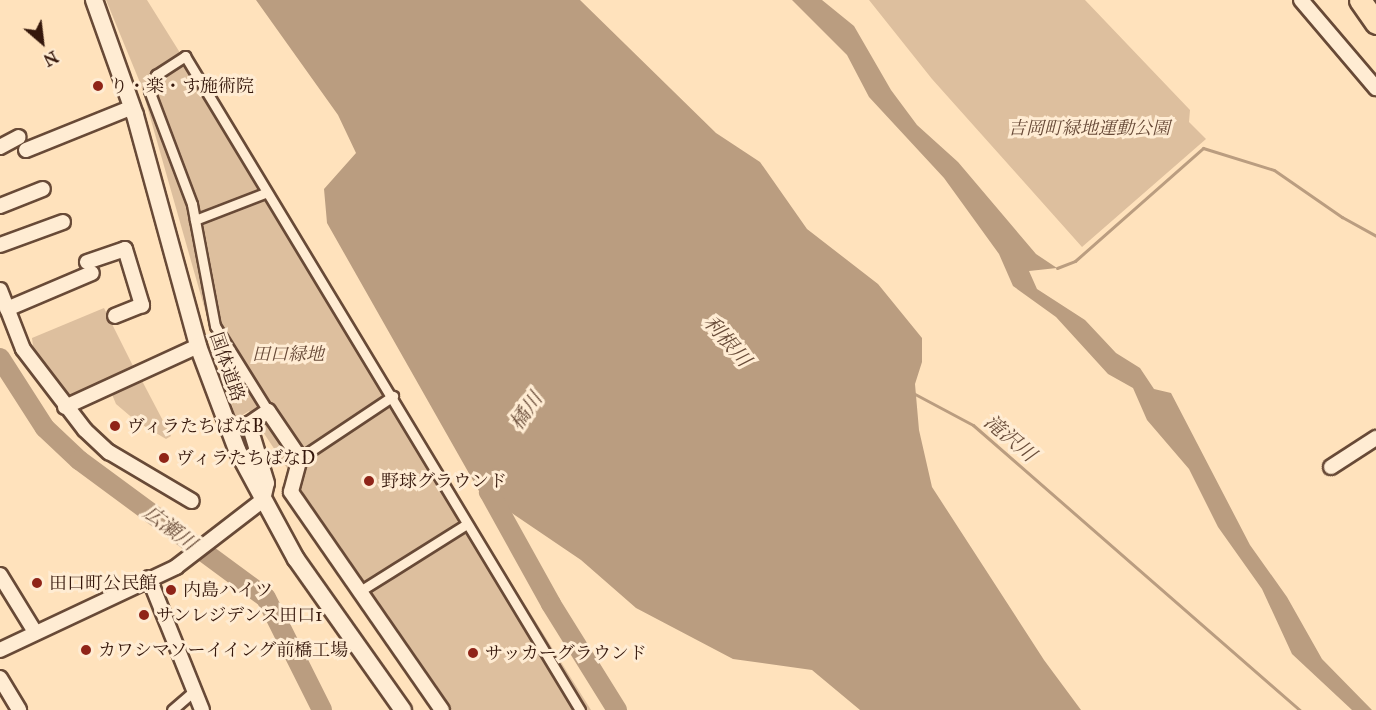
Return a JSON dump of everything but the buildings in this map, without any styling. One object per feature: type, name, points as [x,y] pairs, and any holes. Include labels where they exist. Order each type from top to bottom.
[{"type":"highway","points":[[1360,0],[1376,23]]},
{"type":"highway","points":[[1370,0],[1376,7]]},
{"type":"street","name":"国体道路","points":[[94,0],[133,107],[198,346],[237,450],[296,558],[403,710]]},
{"type":"street","points":[[1301,0],[1376,88]]},
{"type":"street","points":[[300,458],[214,326],[195,220],[149,90],[156,75],[185,56],[265,193],[393,396],[466,524],[580,710]]},
{"type":"street","points":[[26,150],[133,107]]},
{"type":"street","points":[[0,147],[19,137]]},
{"type":"street","points":[[0,206],[43,189]]},
{"type":"street","points":[[195,220],[265,193]]},
{"type":"street","points":[[0,245],[63,222]]},
{"type":"street","points":[[7,309],[125,249],[142,305],[116,316]]},
{"type":"street","points":[[0,290],[23,349],[65,407],[109,452],[192,501]]},
{"type":"street","points":[[65,407],[198,346]]},
{"type":"street","points":[[393,396],[300,458],[291,492],[442,710]]},
{"type":"street","points":[[0,650],[176,567],[263,500],[267,483],[249,424],[268,411]]},
{"type":"street","points":[[1331,467],[1376,438]]},
{"type":"street","points":[[360,591],[466,524]]},
{"type":"street","points":[[149,579],[202,710]]},
{"type":"street","points":[[1,580],[35,632]]},
{"type":"street","points":[[0,678],[19,710]]},
{"type":"street","points":[[172,710],[195,690]]},
{"type":"green space","name":"田口緑地","points":[[106,0],[147,0],[591,710],[448,710],[302,497],[303,492],[249,411],[236,419],[141,85]]},
{"type":"green space","name":"吉岡町緑地運動公園","points":[[869,0],[1085,0],[1190,110],[1189,122],[1206,139],[1082,247],[932,79]]},
{"type":"green space","points":[[104,308],[134,368],[68,398],[33,346],[32,338]]},
{"type":"green space","points":[[140,377],[171,436],[166,439],[136,421],[116,404],[111,392]]},
{"type":"water","name":"利根川","points":[[256,0],[580,0],[716,133],[760,162],[807,229],[878,284],[922,338],[922,362],[915,384],[919,430],[932,487],[1044,660],[1081,710],[860,710],[812,670],[733,659],[636,608],[581,560],[479,491],[327,223],[324,189],[356,153],[338,115]]},
{"type":"water","points":[[792,0],[822,0],[854,26],[891,90],[917,125],[958,162],[1036,254],[1057,268],[1029,271],[1037,289],[1085,320],[1116,353],[1140,368],[1154,389],[1171,393],[1250,545],[1287,597],[1322,659],[1372,710],[1352,710],[1292,654],[1262,589],[1218,527],[1189,469],[1147,420],[1133,388],[1108,374],[1056,317],[1013,286],[999,254],[944,178],[869,97],[847,55]]},
{"type":"waterway","points":[[1057,268],[1075,261],[1203,148],[1274,170],[1342,217],[1376,236]]},
{"type":"waterway","name":"広瀬川","points":[[0,358],[45,428],[79,460],[266,598],[322,710]]},
{"type":"waterway","name":"滝沢川","points":[[913,393],[973,425],[1300,710]]},
{"type":"waterway","name":"橘川","points":[[494,478],[489,492],[551,604],[617,710]]},
{"type":"place","name":"り・楽・す施術院","points":[[98,86]]},
{"type":"place","name":"ヴィラたちばなB","points":[[115,426]]},
{"type":"place","name":"ヴィラたちばなD","points":[[164,458]]},
{"type":"place","name":"野球グラウンド","points":[[369,481]]},
{"type":"place","name":"田口町公民館","points":[[37,583]]},
{"type":"place","name":"内島ハイツ","points":[[171,590]]},
{"type":"place","name":"サンレジデンス田口1","points":[[144,615]]},
{"type":"place","name":"カワシマソーイイング前橋工場","points":[[86,650]]},
{"type":"place","name":"サッカーグラウンド","points":[[473,653]]}]
